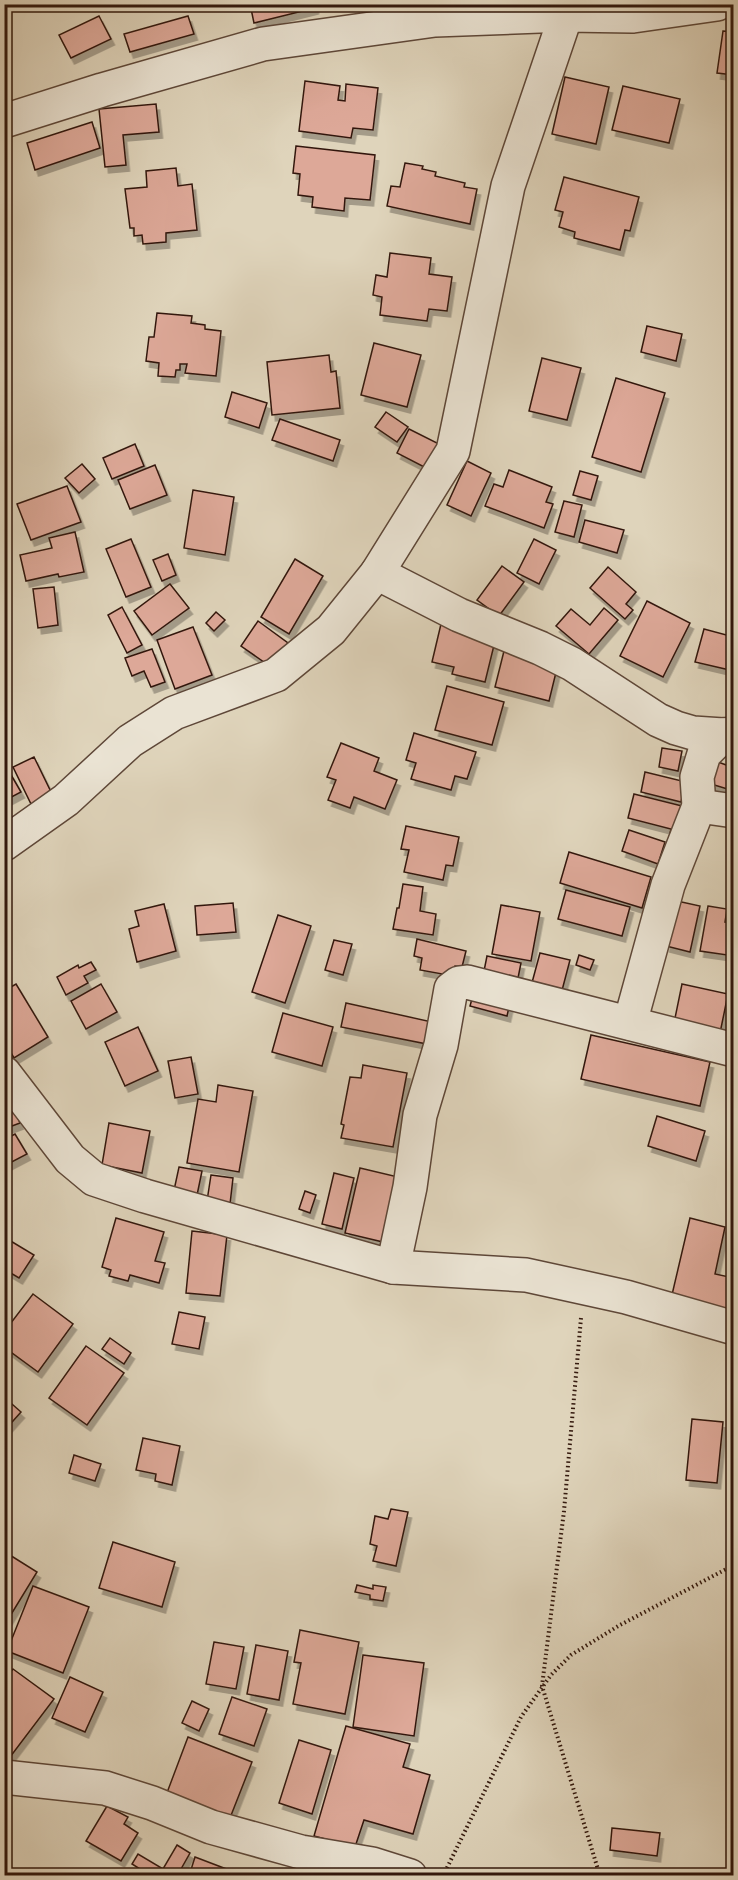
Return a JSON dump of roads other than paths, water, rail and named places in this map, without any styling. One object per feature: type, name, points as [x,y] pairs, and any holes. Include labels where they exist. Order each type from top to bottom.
[{"type":"street","points":[[4,122],[102,90],[262,44],[435,20],[567,10],[633,16],[717,4]]},
{"type":"street","points":[[4,844],[66,800],[130,741],[174,713],[276,675],[331,630],[377,573],[453,451],[508,186],[567,10]]},
{"type":"street","points":[[377,573],[459,615],[540,648],[572,664],[658,720],[693,732],[728,734]]},
{"type":"street","points":[[630,1023],[668,885],[699,806],[697,777],[704,754],[728,734]]},
{"type":"street","points":[[699,806],[734,811]]},
{"type":"street","points":[[393,1267],[410,1187],[420,1115],[441,1045],[451,988],[466,982],[734,1050]]},
{"type":"street","points":[[4,1073],[70,1159],[94,1179],[145,1196],[393,1267],[526,1275],[626,1297],[734,1328]]},
{"type":"street","points":[[4,1777],[105,1788],[152,1803],[211,1827],[301,1852],[372,1864],[410,1875]]}]
